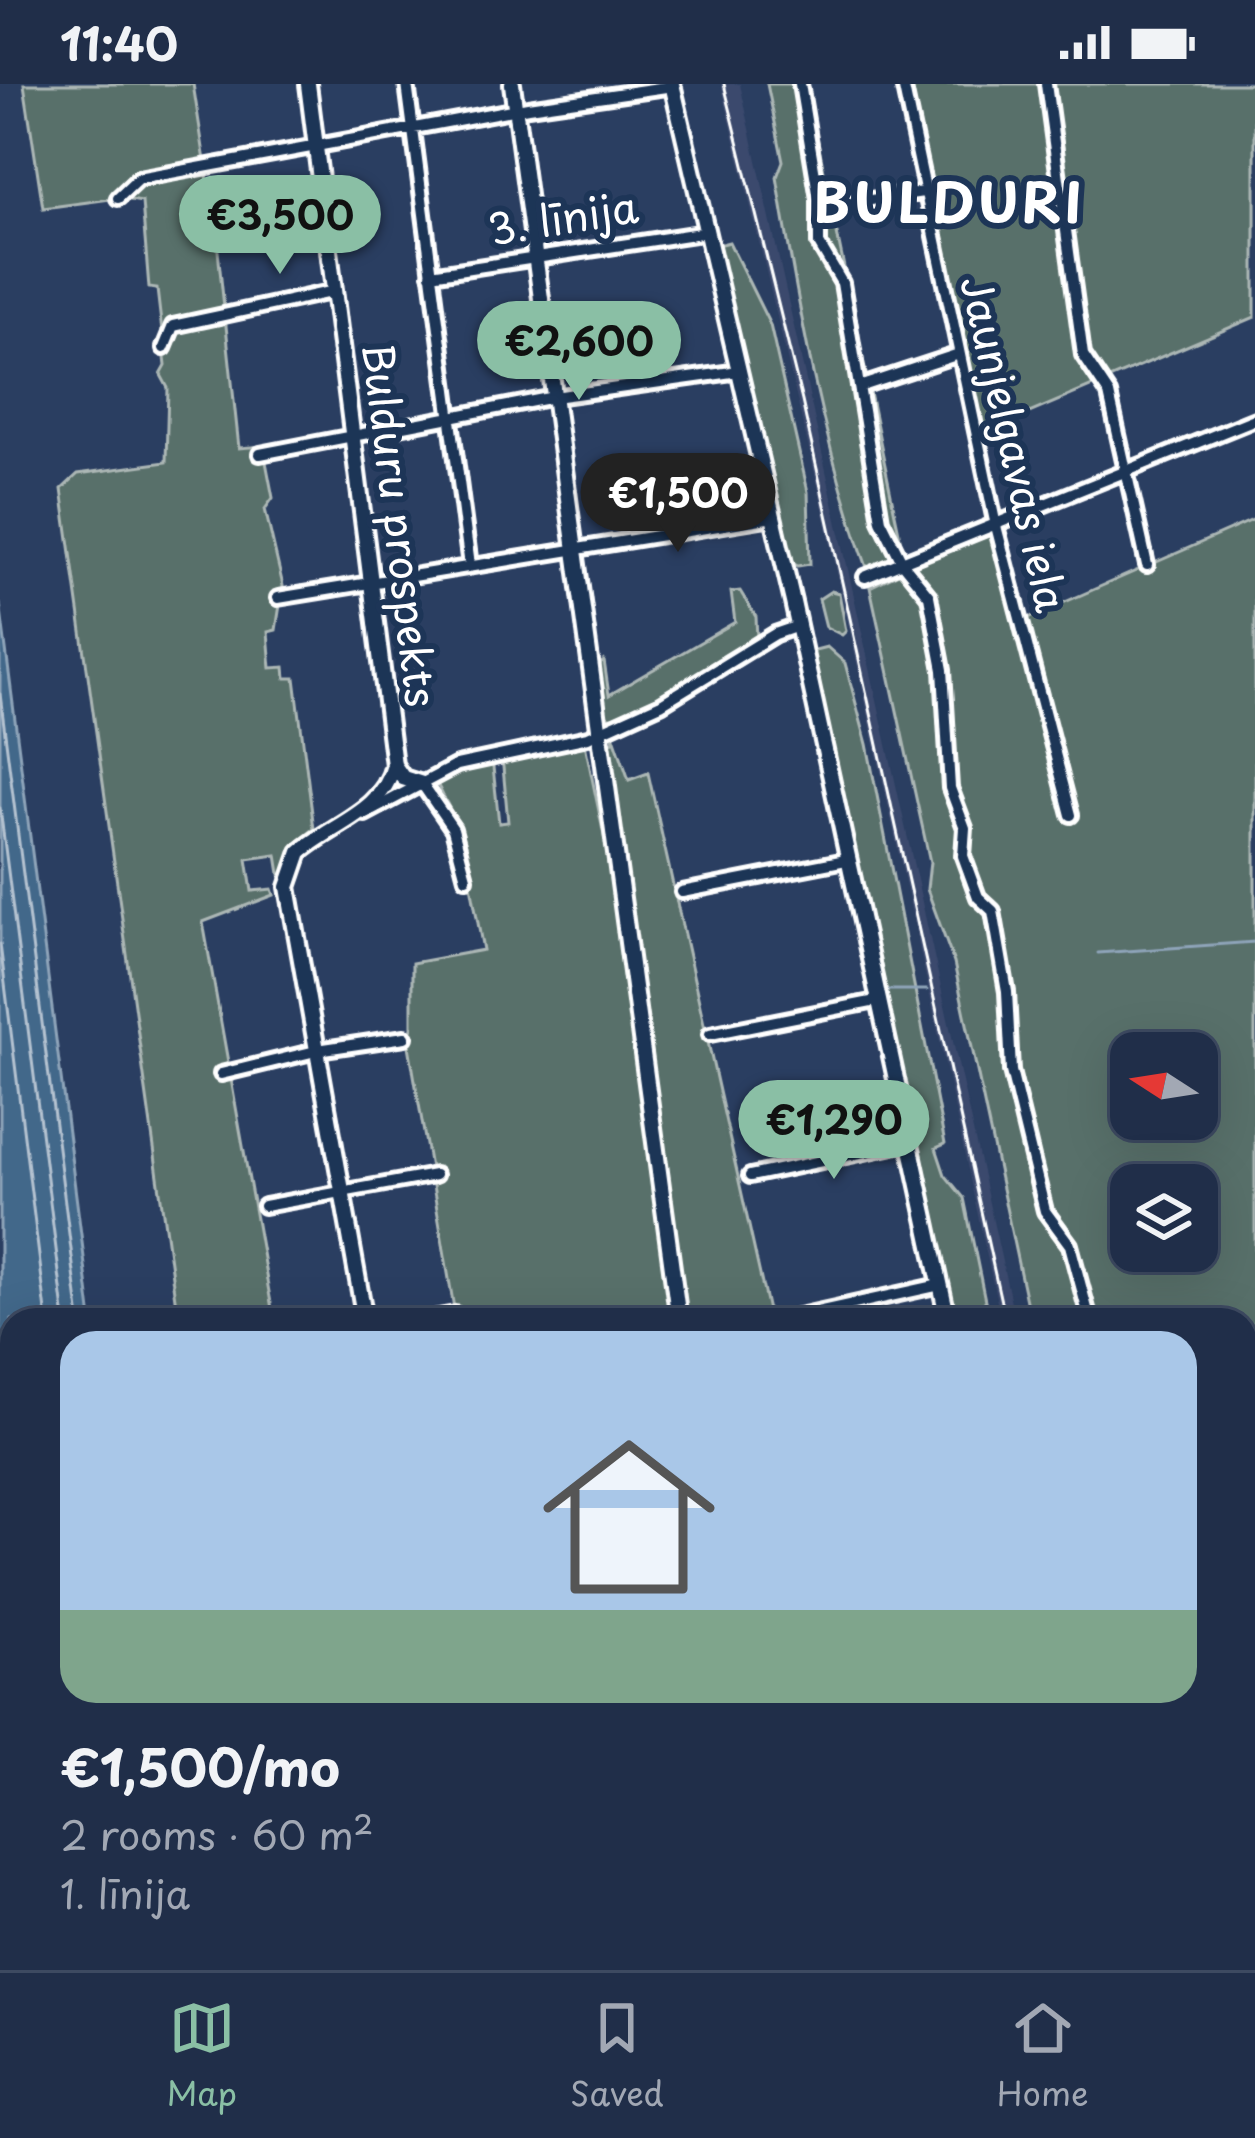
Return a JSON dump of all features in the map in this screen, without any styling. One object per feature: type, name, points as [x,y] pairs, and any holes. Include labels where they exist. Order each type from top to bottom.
[{"type":"street","name":"Bulduru prospekts","points":[[308,84],[394,766],[391,779],[356,819]]},
{"type":"street","points":[[407,84],[470,566]]},
{"type":"street","points":[[512,84],[677,1308]]},
{"type":"street","points":[[800,84],[819,208],[819,244],[842,283],[881,520],[903,564],[928,596],[943,670],[950,788],[965,828],[963,856],[978,897],[993,910],[1007,992],[1011,1071],[1046,1211],[1075,1258],[1087,1308]]},
{"type":"street","name":"Jaunjelgavas iela","points":[[903,84],[996,526],[1071,815]]},
{"type":"street","points":[[1046,84],[1083,355],[1109,394],[1147,566]]},
{"type":"street","points":[[118,198],[138,179],[672,85],[797,626],[945,1308]]},
{"type":"street","points":[[819,208],[923,192]]},
{"type":"street","name":"3. līnija","points":[[430,274],[706,232]]},
{"type":"street","points":[[164,348],[173,326],[210,320],[233,309],[335,291]]},
{"type":"street","points":[[859,387],[959,354]]},
{"type":"street","points":[[260,454],[554,397],[739,370]]},
{"type":"street","points":[[865,577],[1255,418]]},
{"type":"street","points":[[278,598],[772,517]]},
{"type":"street","points":[[363,1308],[288,887],[300,852],[332,829],[490,754],[588,737],[661,704],[777,632],[797,626]]},
{"type":"street","points":[[394,766],[404,778],[422,784],[453,829],[466,878]]},
{"type":"street","points":[[682,892],[846,860]]},
{"type":"street","points":[[710,1034],[876,1001]]},
{"type":"street","points":[[221,1074],[405,1036]]},
{"type":"street","points":[[750,1175],[908,1143]]},
{"type":"street","points":[[264,1206],[434,1175]]},
{"type":"street","points":[[836,1308],[940,1285]]},
{"type":"shaded area","points":[[721,84],[740,84],[1012,1308],[998,1308],[819,491]]},
{"type":"green space","points":[[24,84],[193,84],[216,232],[239,448],[263,446],[273,498],[265,509],[283,586],[276,630],[268,632],[271,668],[285,667],[286,678],[295,678],[314,829],[294,845],[281,880],[277,855],[247,859],[252,891],[272,889],[274,895],[203,922],[272,1308],[176,1308],[62,489],[78,474],[166,462],[168,388],[161,375],[166,366],[157,289],[149,288],[142,202],[118,198],[43,208]]},
{"type":"green space","points":[[767,84],[806,84],[904,557],[868,570],[837,474],[813,376],[777,177],[783,161]]},
{"type":"green space","points":[[903,84],[1255,84],[1255,317],[996,427],[976,429]]},
{"type":"green space","points":[[729,242],[770,325],[808,492],[810,564],[798,566],[788,561],[713,246]]},
{"type":"green space","points":[[1255,519],[1255,1308],[1027,1308],[954,963],[927,889],[930,862],[870,587],[907,569],[903,564],[993,531],[1017,623]]},
{"type":"green space","points":[[740,591],[756,617],[757,639],[659,701],[619,717],[604,716],[600,664],[604,661],[609,695],[735,622],[731,592]]},
{"type":"green space","points":[[831,591],[839,593],[846,631],[842,635],[826,627],[819,599]]},
{"type":"green space","points":[[827,647],[845,663],[867,744],[945,1144],[936,1148],[945,1175],[964,1198],[987,1308],[950,1308],[810,662],[815,650]]},
{"type":"green space","points":[[611,728],[629,780],[648,773],[767,1308],[683,1308],[607,743],[614,741]]},
{"type":"green space","points":[[585,744],[608,855],[670,1308],[454,1308],[407,1034],[412,1028],[412,963],[483,950],[461,831],[435,780],[492,758],[499,823],[508,822],[502,756]]},
{"type":"water","points":[[0,603],[90,1308],[0,1308]]},
{"type":"waterway","points":[[1098,953],[1255,942]]},
{"type":"waterway","points":[[885,990],[927,990]]},
{"type":"railway","points":[[724,84],[802,401],[1002,1308]]},
{"type":"district","name":"BULDURI","points":[[949,204]]}]
